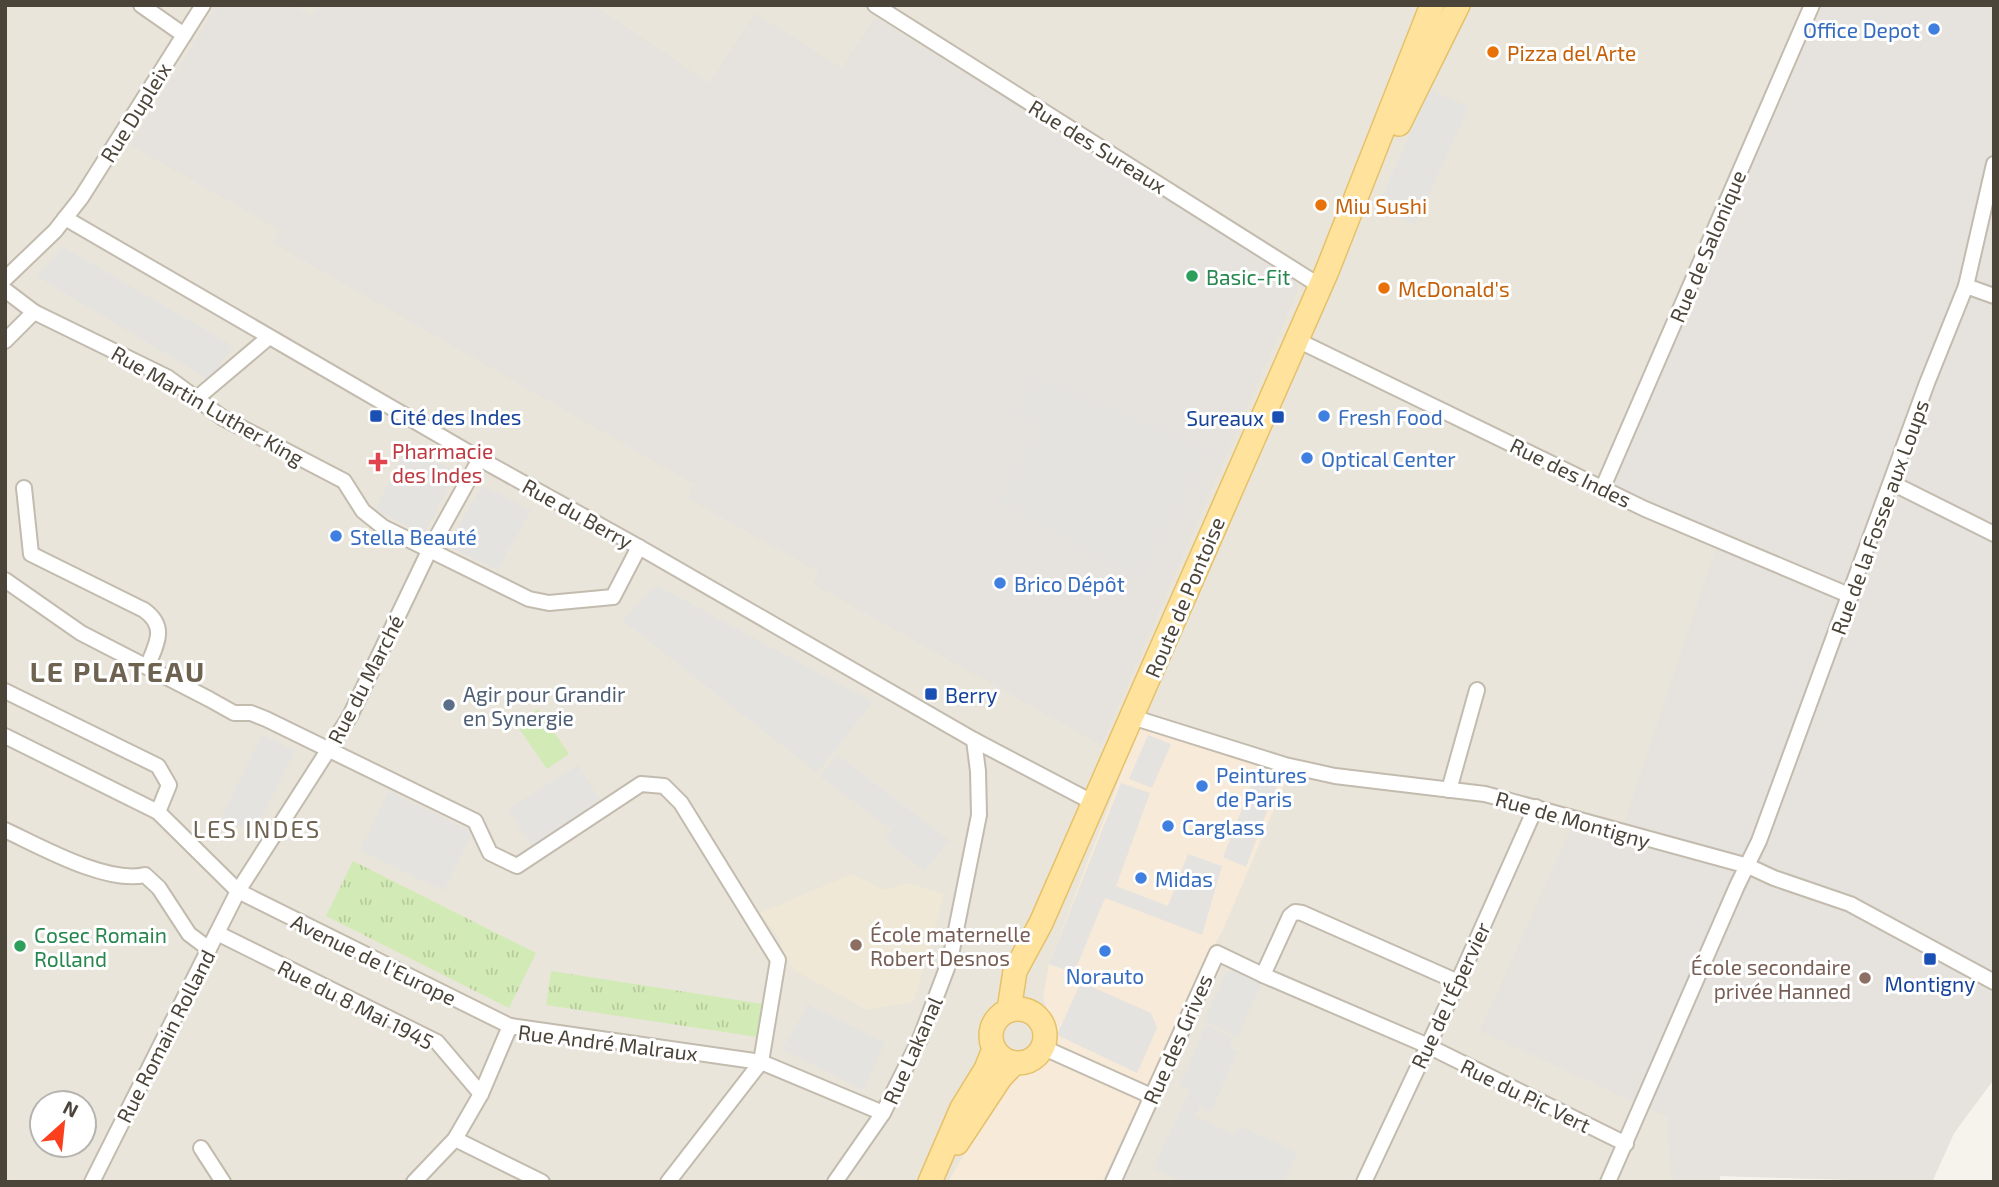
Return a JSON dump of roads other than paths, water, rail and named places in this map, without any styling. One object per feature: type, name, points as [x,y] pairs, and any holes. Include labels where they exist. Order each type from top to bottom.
[{"type":"main road","name":"Route de Pontoise","points":[[1323,278],[1432,5]]},
{"type":"main road","name":"Route de Pontoise","points":[[1019,1011],[1015,971],[1041,923],[1323,278],[1458,5]]},
{"type":"main road","points":[[1019,1011],[1038,1018],[1045,1037],[1042,1047],[1035,1057],[1025,1062],[1014,1063],[1002,1058],[994,1049],[990,1038],[992,1026],[999,1016],[1019,1011]]},
{"type":"main road","points":[[931,1181],[962,1108],[986,1069],[994,1049]]},
{"type":"main road","points":[[931,1181],[1000,1078],[1014,1063]]},
{"type":"street","points":[[141,5],[184,35]]},
{"type":"street","name":"Rue Dupleix","points":[[5,279],[65,218],[80,198],[203,5]]},
{"type":"street","name":"Rue des Sureaux","points":[[875,5],[1323,278]]},
{"type":"street","name":"Rue de Salonique","points":[[1603,487],[1812,5]]},
{"type":"street","name":"Rue de la Fosse aux Loups","points":[[1608,1182],[1667,1043],[1748,866],[1851,596],[1927,383],[1966,286],[1994,164]]},
{"type":"street","name":"Rue du Berry","points":[[65,218],[268,338],[974,740],[1094,803]]},
{"type":"street","points":[[1966,286],[1994,296]]},
{"type":"street","name":"Rue Martin Luther King","points":[[5,290],[34,312],[167,377],[223,418],[344,481],[363,511],[383,527],[430,549]]},
{"type":"street","points":[[5,341],[34,312]]},
{"type":"street","points":[[197,398],[268,338]]},
{"type":"street","name":"Rue des Indes","points":[[1295,340],[1645,509],[1851,596]]},
{"type":"street","name":"Rue du Marché","points":[[238,891],[350,716],[430,549],[480,459]]},
{"type":"street","points":[[1892,483],[1994,534]]},
{"type":"street","points":[[24,488],[31,554],[153,617],[159,627],[158,638],[147,667]]},
{"type":"street","points":[[430,549],[529,599],[549,603],[613,597],[639,547]]},
{"type":"street","points":[[5,580],[81,633],[234,713],[251,713],[475,821],[490,853],[517,866],[640,784],[664,786],[681,803],[778,960],[761,1062],[668,1182]]},
{"type":"street","points":[[1449,790],[1476,690]]},
{"type":"street","points":[[5,691],[158,766],[169,785],[158,812],[5,736]]},
{"type":"street","name":"Rue de Montigny","points":[[1132,717],[1284,765],[1335,776],[1485,794],[1748,866],[1774,878],[1850,904],[1994,982]]},
{"type":"street","name":"Rue Lakanal","points":[[835,1182],[883,1113],[920,1039],[950,960],[979,815],[974,740]]},
{"type":"street","name":"Rue de l'Épervier","points":[[1364,1182],[1536,807]]},
{"type":"street","name":"Avenue de l'Europe","points":[[158,812],[238,891],[510,1026]]},
{"type":"street","points":[[5,830],[108,875],[145,875],[159,888],[189,934],[209,949]]},
{"type":"street","name":"Rue Romain Rolland","points":[[92,1182],[238,891]]},
{"type":"street","points":[[1263,975],[1290,916],[1296,912],[1458,982]]},
{"type":"street","name":"Rue du 8 Mai 1945","points":[[217,933],[437,1042],[481,1094]]},
{"type":"street","name":"Rue des Grives","points":[[1113,1182],[1217,953],[1426,1045]]},
{"type":"street","name":"Rue André Malraux","points":[[414,1182],[455,1139],[481,1094],[510,1026],[761,1062],[883,1113]]},
{"type":"street","name":"Rue du Pic Vert","points":[[1426,1045],[1626,1144]]},
{"type":"street","points":[[1042,1047],[1151,1096]]},
{"type":"street","points":[[455,1139],[542,1182]]},
{"type":"street","points":[[201,1147],[223,1182]]},
{"type":"place","name":"Office Depot","points":[[1934,29]]},
{"type":"place","name":"Pizza del Arte","points":[[1493,52]]},
{"type":"place","name":"Miu Sushi","points":[[1321,205]]},
{"type":"place","name":"Basic-Fit","points":[[1192,276]]},
{"type":"place","name":"McDonald's","points":[[1384,288]]},
{"type":"place","name":"Cité des Indes","points":[[376,416]]},
{"type":"place","name":"Fresh Food","points":[[1324,416]]},
{"type":"place","name":"Sureaux","points":[[1278,417]]},
{"type":"place","name":"Optical Center","points":[[1307,458]]},
{"type":"place","name":"Pharmacie des Indes","points":[[378,462]]},
{"type":"place","name":"Stella Beauté","points":[[336,536]]},
{"type":"place","name":"Brico Dépôt","points":[[1000,583]]},
{"type":"place","name":"Berry","points":[[931,694]]},
{"type":"place","name":"Agir pour Grandir en Synergie","points":[[449,705]]},
{"type":"place","name":"Peintures de Paris","points":[[1202,786]]},
{"type":"place","name":"Carglass","points":[[1168,826]]},
{"type":"place","name":"Midas","points":[[1141,878]]},
{"type":"place","name":"École maternelle Robert Desnos","points":[[856,945]]},
{"type":"place","name":"Cosec Romain Rolland","points":[[20,946]]},
{"type":"place","name":"Norauto","points":[[1105,951]]},
{"type":"place","name":"Montigny","points":[[1930,959]]},
{"type":"place","name":"École secondaire privée Hanned","points":[[1865,978]]},
{"type":"district","name":"LE PLATEAU","points":[[118,671]]},
{"type":"district","name":"LES INDES","points":[[257,828]]}]
